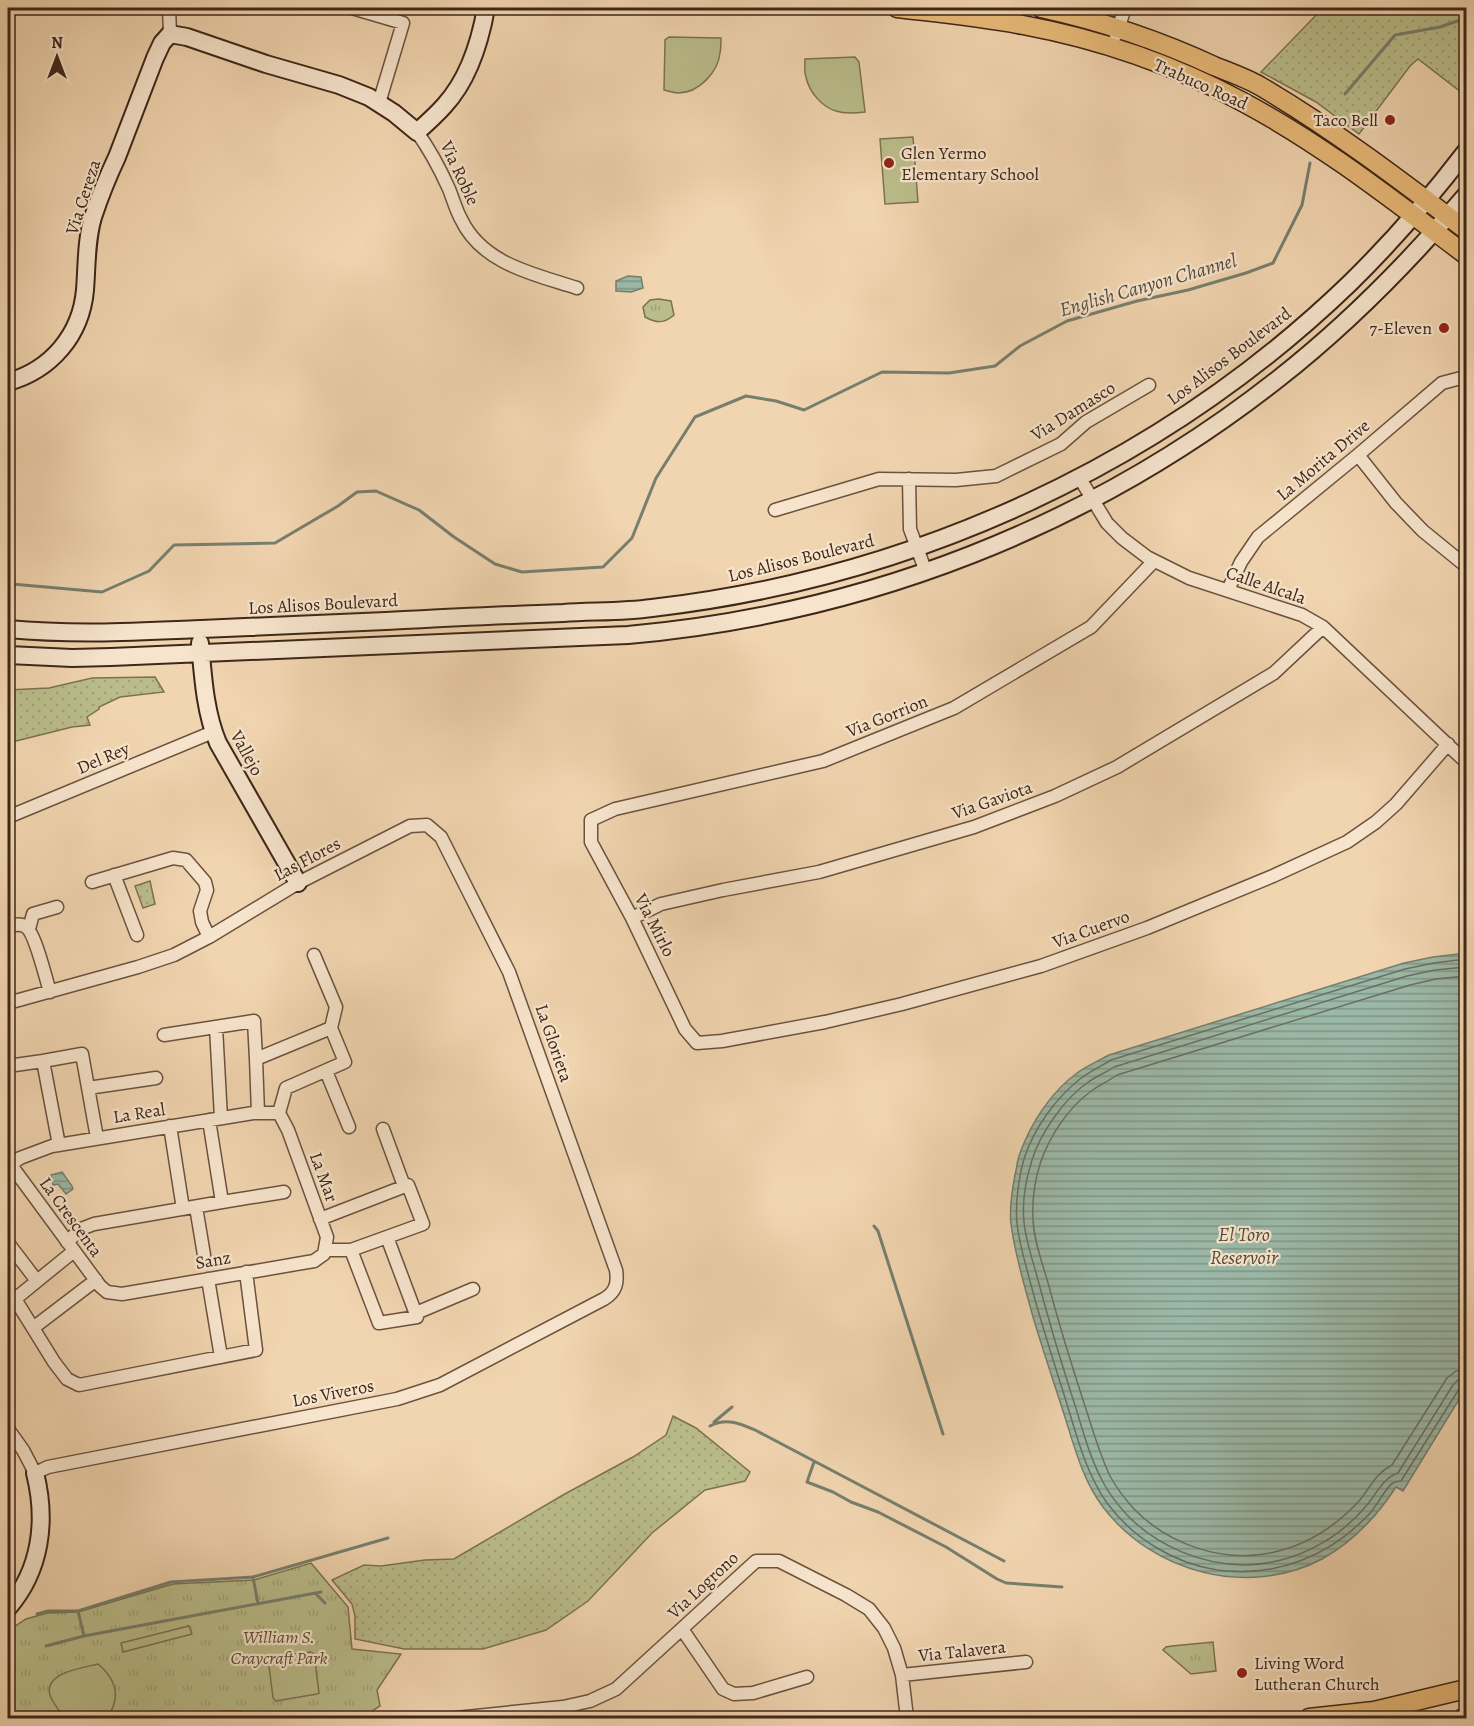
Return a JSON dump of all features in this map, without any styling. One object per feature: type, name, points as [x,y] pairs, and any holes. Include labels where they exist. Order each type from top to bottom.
[{"type":"main road","points":[[417,132],[445,105],[456,90],[468,68],[481,35],[486,8]]},
{"type":"main road","name":"Trabuco Road","points":[[897,8],[1023,25],[1059,33],[1112,48],[1198,80],[1240,100],[1317,146],[1467,255]]},
{"type":"main road","name":"Trabuco Road","points":[[1041,8],[1118,28],[1183,52],[1258,85],[1344,140],[1467,230]]},
{"type":"main road","name":"Via Roble","points":[[170,34],[187,36],[266,64],[339,85],[369,97],[394,113],[417,132]]},
{"type":"main road","name":"Via Cereza","points":[[8,382],[36,371],[51,360],[70,336],[77,322],[85,291],[87,251],[94,214],[155,58],[162,42],[170,34]]},
{"type":"main road","name":"Los Alisos Boulevard","points":[[8,628],[29,631],[123,633],[650,609],[806,580],[918,548],[1022,506],[1079,477],[1166,427],[1222,389],[1272,352],[1347,285],[1427,201],[1467,151]]},
{"type":"main road","points":[[8,655],[72,658],[579,638],[666,632],[740,621],[806,607],[886,585],[983,551],[1092,500],[1176,451],[1238,410],[1364,305],[1436,232],[1467,195]]},
{"type":"main road","name":"Vallejo","points":[[198,629],[206,704],[213,732],[298,883]]},
{"type":"main road","points":[[8,1608],[22,1590],[31,1572],[40,1541],[42,1515],[35,1473]]},
{"type":"main road","points":[[1309,1719],[1374,1711],[1467,1689]]},
{"type":"street","points":[[169,8],[170,34]]},
{"type":"street","points":[[352,8],[403,23],[379,104]]},
{"type":"street","points":[[1112,48],[1125,8]]},
{"type":"street","name":"Via Roble","points":[[417,132],[439,167],[461,221],[474,239],[490,254],[504,262],[526,272],[577,288]]},
{"type":"street","name":"La Morita Drive","points":[[1228,590],[1241,562],[1258,537],[1442,383],[1464,379]]},
{"type":"street","name":"Via Damasco","points":[[775,510],[879,479],[956,480],[996,476],[1061,444],[1086,422],[1149,385]]},
{"type":"street","points":[[1358,455],[1396,503],[1423,531],[1467,567]]},
{"type":"street","name":"Calle Alcala","points":[[1079,477],[1107,523],[1122,538],[1154,561],[1190,578],[1302,615],[1323,627],[1467,762]]},
{"type":"street","points":[[909,479],[910,529],[926,572]]},
{"type":"street","name":"Via Gorrion","points":[[591,820],[615,809],[823,761],[954,708],[1091,627],[1154,561]]},
{"type":"street","name":"Via Gaviota","points":[[632,918],[660,904],[830,868],[974,826],[1055,796],[1117,767],[1274,673],[1323,627]]},
{"type":"street","name":"Del Rey","points":[[8,817],[213,732]]},
{"type":"street","name":"Via Cuervo","points":[[698,1043],[722,1041],[825,1022],[902,1004],[1041,966],[1147,928],[1273,876],[1347,842],[1376,822],[1396,804],[1448,744]]},
{"type":"street","name":"Via Mirlo","points":[[591,820],[591,842],[632,918],[685,1029],[698,1043]]},
{"type":"street","name":"Las Flores","points":[[8,1003],[138,968],[174,955],[209,937],[298,883],[410,826],[427,825]]},
{"type":"street","name":"La Glorieta","points":[[427,825],[441,837],[510,972],[616,1270],[616,1288]]},
{"type":"street","points":[[92,882],[173,858],[186,860],[205,882],[207,890],[200,911],[209,937]]},
{"type":"street","points":[[114,875],[137,935]]},
{"type":"street","points":[[29,928],[33,915],[57,907]]},
{"type":"street","points":[[8,926],[15,924],[29,928],[50,992]]},
{"type":"street","points":[[279,1113],[286,1088],[345,1062],[331,1028],[336,1007],[314,955]]},
{"type":"street","points":[[164,1035],[254,1021],[258,1113]]},
{"type":"street","points":[[216,1027],[215,1119],[222,1202]]},
{"type":"street","points":[[256,1059],[331,1028]]},
{"type":"street","points":[[8,1066],[82,1054],[97,1138]]},
{"type":"street","points":[[43,1061],[59,1145]]},
{"type":"street","points":[[326,1071],[349,1127]]},
{"type":"street","points":[[88,1088],[156,1078]]},
{"type":"street","name":"La Real","points":[[9,1163],[32,1152],[59,1145],[215,1119],[258,1113],[279,1113]]},
{"type":"street","name":"La Mar","points":[[279,1113],[288,1130],[327,1237],[325,1252]]},
{"type":"street","points":[[170,1126],[183,1209]]},
{"type":"street","points":[[320,1219],[404,1186],[383,1129]]},
{"type":"street","name":"La Crescenta","points":[[9,1163],[107,1292]]},
{"type":"street","name":"Sanz","points":[[107,1292],[122,1294],[314,1261],[325,1252],[351,1250],[423,1224],[408,1185],[404,1186]]},
{"type":"street","points":[[246,1272],[256,1350],[79,1385],[67,1379],[54,1362],[15,1299],[70,1246],[81,1229],[94,1224],[284,1192]]},
{"type":"street","points":[[196,1207],[204,1255]]},
{"type":"street","points":[[351,1250],[379,1323],[417,1317],[387,1237]]},
{"type":"street","points":[[8,1243],[36,1281]]},
{"type":"street","points":[[208,1279],[221,1357]]},
{"type":"street","points":[[33,1328],[96,1280]]},
{"type":"street","name":"Los Viveros","points":[[35,1473],[48,1467],[397,1399],[440,1385],[604,1299],[616,1288]]},
{"type":"street","points":[[416,1313],[473,1289]]},
{"type":"street","points":[[8,1429],[12,1446],[35,1473]]},
{"type":"street","name":"Via Logrono","points":[[456,1719],[563,1707],[590,1701],[616,1689],[756,1561],[779,1561],[846,1595],[869,1610],[884,1628],[894,1648],[902,1675],[908,1719]]},
{"type":"street","points":[[682,1629],[723,1689],[734,1694],[753,1693],[807,1677]]},
{"type":"street","name":"Via Talavera","points":[[902,1675],[1026,1662]]},
{"type":"green space","points":[[1323,8],[1466,8],[1466,96],[1418,59],[1410,66],[1359,134],[1316,102],[1261,72]]},
{"type":"green space","points":[[669,37],[721,38],[716,67],[700,85],[686,92],[664,90],[665,40]]},
{"type":"green space","points":[[855,57],[859,62],[865,112],[839,112],[821,102],[813,93],[805,73],[805,59]]},
{"type":"green space","points":[[913,137],[918,202],[885,204],[880,139]]},
{"type":"green space","points":[[650,300],[671,301],[674,315],[660,322],[645,317],[643,307]]},
{"type":"green space","points":[[155,677],[164,692],[120,697],[99,707],[87,717],[90,725],[72,727],[8,743],[8,690],[49,688],[92,678]]},
{"type":"green space","points":[[150,881],[155,904],[143,908],[135,886]]},
{"type":"green space","points":[[673,1416],[696,1428],[750,1472],[745,1481],[705,1490],[652,1533],[588,1601],[546,1630],[483,1649],[404,1649],[355,1639],[355,1616],[352,1604],[332,1580],[364,1565],[381,1566],[454,1559],[633,1457],[666,1435]]},
{"type":"green space","name":"William S. Craycraft Park","points":[[311,1563],[348,1607],[352,1649],[401,1654],[377,1690],[380,1706],[364,1718],[8,1718],[8,1631],[26,1619],[47,1613],[78,1612],[173,1584],[254,1580]]},
{"type":"green space","points":[[189,1626],[192,1634],[123,1652],[121,1643]]},
{"type":"green space","points":[[1213,1642],[1216,1671],[1191,1674],[1163,1650],[1172,1646]]},
{"type":"green space","points":[[311,1652],[314,1654],[319,1693],[276,1701],[273,1698],[268,1658]]},
{"type":"green space","points":[[98,1664],[109,1676],[115,1690],[114,1703],[107,1718],[64,1718],[51,1698],[49,1690],[51,1683],[64,1673]]},
{"type":"green space","points":[[221,1711],[243,1711],[252,1718],[207,1718]]},
{"type":"water","points":[[628,276],[641,277],[643,288],[631,292],[616,291],[616,281]]},
{"type":"water","name":"El Toro Reservoir","points":[[1466,953],[1466,1388],[1403,1491],[1396,1487],[1363,1528],[1344,1545],[1322,1559],[1293,1571],[1264,1577],[1233,1577],[1204,1572],[1175,1563],[1148,1548],[1124,1530],[1103,1507],[1083,1472],[1074,1446],[1033,1317],[1011,1224],[1011,1200],[1018,1161],[1030,1131],[1043,1109],[1059,1089],[1081,1070],[1109,1055],[1404,963]]},
{"type":"water","points":[[62,1172],[73,1189],[66,1194],[58,1184],[53,1185],[51,1175]]},
{"type":"waterway","name":"English Canyon Channel","points":[[1345,94],[1395,35],[1440,27],[1466,18]]},
{"type":"waterway","name":"English Canyon Channel","points":[[8,586],[12,584],[102,592],[149,571],[174,545],[275,543],[338,506],[357,492],[376,491],[419,510],[495,564],[522,572],[603,567],[632,538],[656,478],[695,417],[746,396],[776,401],[804,410],[882,372],[949,373],[995,366],[1020,346],[1067,321],[1137,301],[1188,290],[1273,263],[1302,205],[1310,163]]},
{"type":"waterway","points":[[874,1226],[878,1231],[943,1434]]},
{"type":"waterway","points":[[714,1422],[732,1407]]},
{"type":"waterway","points":[[710,1426],[728,1422],[757,1431],[1004,1561]]},
{"type":"waterway","points":[[814,1462],[807,1482],[878,1512],[946,1547],[997,1579],[1006,1583],[1062,1587]]},
{"type":"waterway","points":[[258,1604],[253,1577],[388,1538]]},
{"type":"waterway","points":[[84,1636],[78,1611],[171,1582],[253,1577]]},
{"type":"waterway","points":[[46,1646],[84,1636],[321,1592]]},
{"type":"waterway","points":[[316,1594],[325,1603]]},
{"type":"waterway","points":[[37,1614],[48,1611],[78,1611]]},
{"type":"place","name":"Taco Bell","points":[[1390,120]]},
{"type":"place","name":"Glen Yermo Elementary School","points":[[889,163]]},
{"type":"place","name":"7-Eleven","points":[[1444,328]]},
{"type":"place","name":"Living Word Lutheran Church","points":[[1242,1673]]}]
